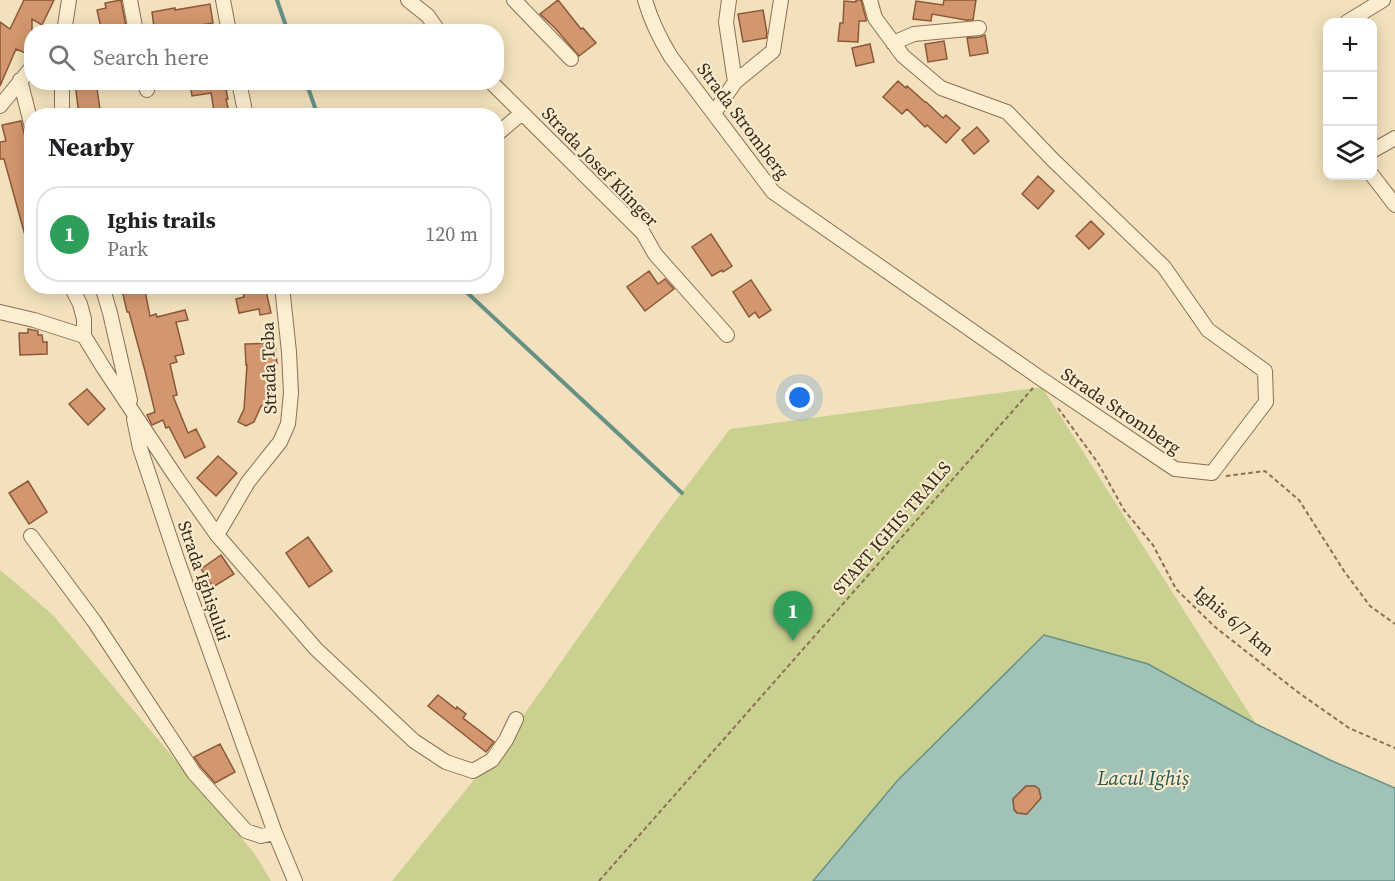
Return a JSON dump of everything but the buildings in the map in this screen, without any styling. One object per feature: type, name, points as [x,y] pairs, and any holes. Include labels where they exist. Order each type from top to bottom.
[{"type":"street","points":[[65,24],[69,0]]},
{"type":"street","points":[[130,0],[134,24]]},
{"type":"street","points":[[223,0],[228,24]]},
{"type":"street","points":[[408,0],[428,16],[434,24]]},
{"type":"street","points":[[514,0],[571,59]]},
{"type":"street","name":"Strada Stromberg","points":[[645,0],[659,36],[671,57],[773,192],[1175,469],[1212,473],[1266,402],[1265,371],[1208,330],[1164,267],[1053,160],[1007,112],[941,88],[903,57],[875,18],[870,0]]},
{"type":"street","points":[[729,0],[726,22],[735,82]]},
{"type":"street","points":[[714,113],[735,82],[773,51],[781,0]]},
{"type":"street","points":[[1354,18],[1383,0]]},
{"type":"street","points":[[893,43],[914,34],[979,28]]},
{"type":"street","points":[[0,105],[24,76]]},
{"type":"street","points":[[20,80],[27,108]]},
{"type":"street","points":[[62,90],[62,108]]},
{"type":"street","points":[[241,90],[244,108]]},
{"type":"street","name":"Strada Josef Klinger","points":[[498,90],[643,233],[655,254],[727,335]]},
{"type":"street","points":[[504,128],[522,113]]},
{"type":"street","points":[[1377,149],[1395,138]]},
{"type":"street","points":[[1376,180],[1395,205]]},
{"type":"street","points":[[75,294],[84,319],[84,336],[176,477],[217,534],[316,649],[414,741],[446,762],[473,771],[492,760],[516,720]]},
{"type":"street","name":"Strada Ighișului","points":[[104,294],[140,448],[275,833],[295,881]]},
{"type":"street","name":"Strada Teba","points":[[217,534],[248,482],[280,442],[288,424],[291,382],[283,294]]},
{"type":"street","points":[[0,312],[84,336]]},
{"type":"street","points":[[32,536],[94,621],[194,773],[246,831],[261,836],[275,833]]},
{"type":"path","name":"START IGHIS TRAILS","points":[[599,881],[1039,381]]},
{"type":"path","name":"Ighis 6/7 km","points":[[1059,408],[1098,463],[1124,510],[1154,545],[1176,590],[1215,627],[1299,693],[1348,728],[1395,748]]},
{"type":"path","points":[[1223,476],[1265,471],[1299,500],[1344,571],[1370,606],[1395,624]]},
{"type":"green space","points":[[1042,387],[1256,724],[1148,664],[1044,635],[898,780],[813,881],[392,881],[507,739],[658,524],[730,429]]},
{"type":"green space","points":[[0,570],[52,614],[254,853],[271,881],[0,881]]},
{"type":"water","name":"Lacul Ighiș","points":[[1044,635],[1148,664],[1256,724],[1395,788],[1395,881],[813,881],[898,780]],"holes":[[[1026,786],[1034,786],[1026,814],[1017,813],[1014,810],[1013,799]]]},
{"type":"waterway","points":[[277,0],[285,24]]},
{"type":"waterway","points":[[309,90],[315,108]]},
{"type":"waterway","points":[[469,294],[682,493]]},
{"type":"place","name":"Ighis trails","points":[[793,641]]}]
